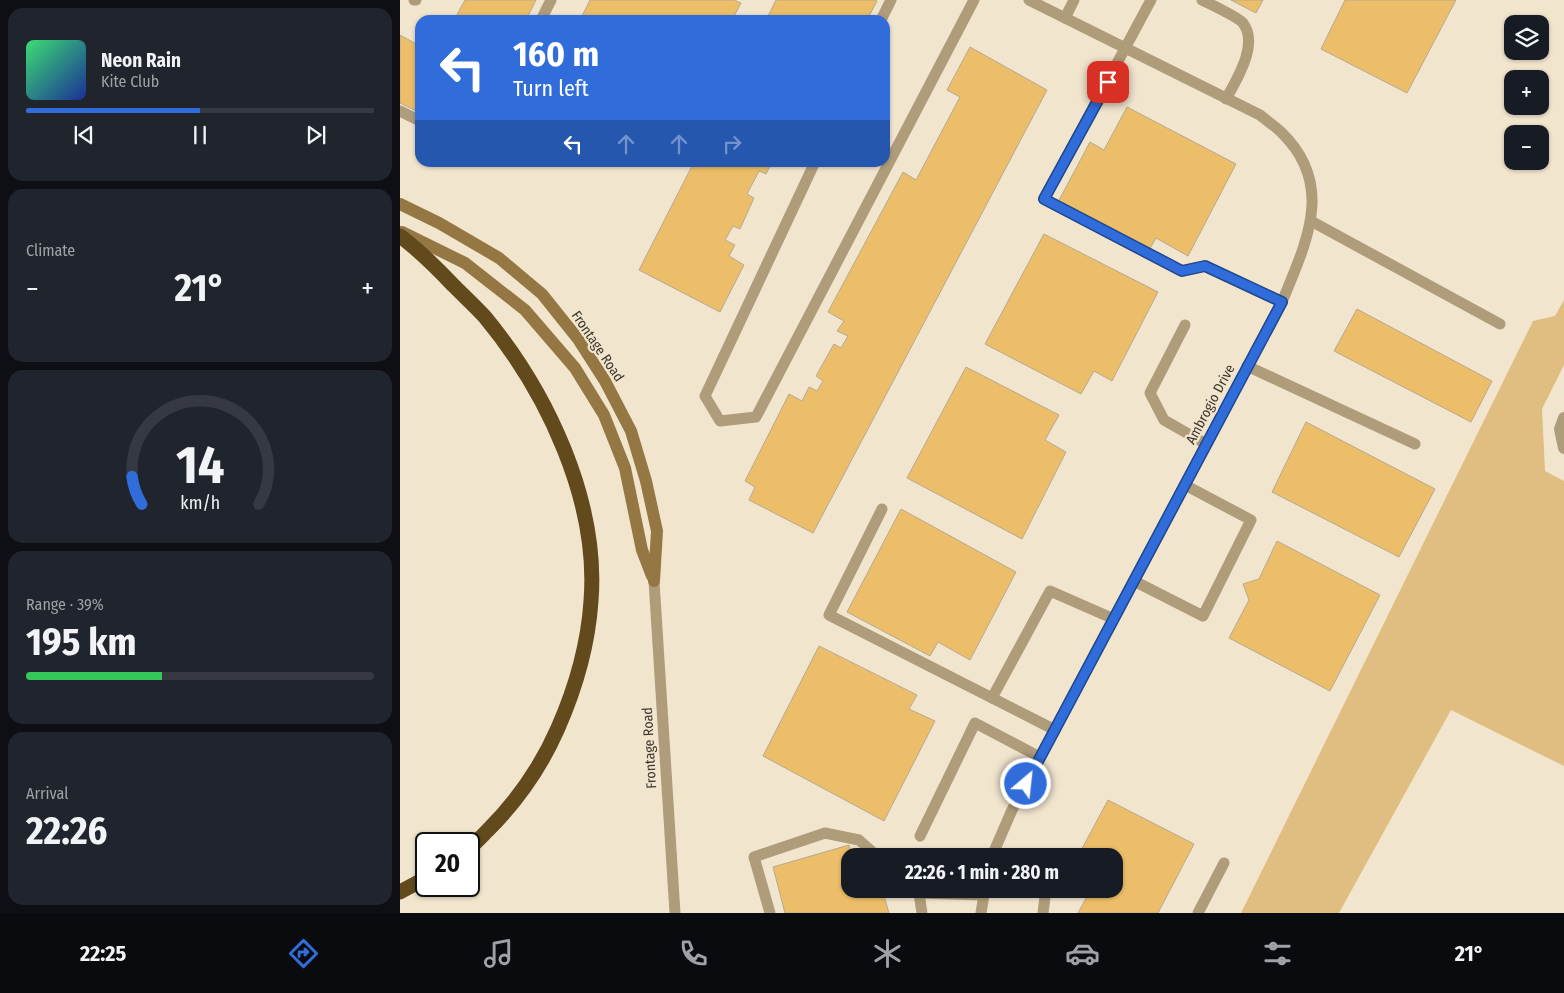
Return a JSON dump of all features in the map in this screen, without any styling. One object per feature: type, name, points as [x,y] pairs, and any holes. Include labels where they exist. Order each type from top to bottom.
[{"type":"highway","points":[[400,236],[420,250],[484,317],[517,360],[546,410],[570,464],[583,506],[587,529],[592,576],[592,600],[586,647],[573,693],[547,753],[506,812],[480,837]]},
{"type":"highway","points":[[400,892],[415,884]]},
{"type":"street","name":"Frontage Road","points":[[400,204],[439,223],[499,258],[542,294],[578,339],[605,381],[631,431],[658,531],[654,581]]},
{"type":"street","name":"Frontage Road","points":[[400,231],[465,263],[525,310],[575,368],[604,415],[625,468],[642,550],[654,581]]},
{"type":"street","points":[[1564,418],[1560,429],[1564,448]]},
{"type":"lane","points":[[544,15],[551,0]]},
{"type":"lane","points":[[884,15],[891,0]]},
{"type":"lane","points":[[890,161],[974,0]]},
{"type":"lane","name":"Ambrogio Drive","points":[[998,848],[1012,810],[1282,302],[1303,251],[1311,221],[1312,200],[1310,181],[1303,163],[1293,146],[1280,131],[1260,115],[1029,0]]},
{"type":"lane","points":[[1065,18],[1074,0]]},
{"type":"lane","points":[[1151,0],[1044,199],[1182,271],[1205,266],[1282,302]]},
{"type":"lane","points":[[1202,0],[1242,21],[1249,35],[1246,61],[1226,99]]},
{"type":"lane","points":[[400,111],[415,118]]},
{"type":"lane","points":[[813,167],[705,396],[720,421],[756,417],[887,167]]},
{"type":"lane","points":[[1311,221],[1500,324]]},
{"type":"lane","points":[[1185,325],[1150,393],[1164,420],[1206,444]]},
{"type":"lane","points":[[1247,366],[1415,444]]},
{"type":"lane","points":[[1134,581],[1203,616],[1251,520],[1184,485]]},
{"type":"lane","points":[[882,509],[829,616],[1055,730]]},
{"type":"lane","name":"Frontage Road","points":[[654,581],[675,913]]},
{"type":"lane","points":[[992,698],[1050,591],[1114,619]]},
{"type":"lane","points":[[920,836],[976,723],[1040,757]]},
{"type":"lane","points":[[770,913],[754,857],[825,832],[859,840],[868,848]]},
{"type":"lane","points":[[1198,913],[1224,863]]},
{"type":"lane","points":[[919,898],[922,913]]},
{"type":"lane","points":[[981,913],[983,898]]},
{"type":"lane","points":[[1043,913],[1045,898]]},
{"type":"shaded area","points":[[1564,300],[1564,365],[1542,409],[1545,471],[1564,481],[1564,766],[1451,710],[1339,913],[1241,913],[1533,321],[1555,316]]},
{"type":"building","points":[[465,0],[536,0],[528,15],[457,15]]},
{"type":"building","points":[[590,0],[734,0],[741,3],[735,15],[582,15]]},
{"type":"building","points":[[776,0],[877,1],[870,15],[768,15]]},
{"type":"building","points":[[1231,0],[1263,0],[1256,13]]},
{"type":"building","points":[[1345,0],[1456,0],[1407,93],[1321,49]]},
{"type":"building","points":[[400,35],[415,43],[415,110],[400,103]]},
{"type":"building","points":[[970,47],[1047,90],[813,533],[749,500],[755,487],[745,481],[789,394],[802,401],[809,387],[817,391],[823,381],[816,376],[834,344],[841,348],[848,336],[837,331],[844,321],[828,312],[903,172],[916,180],[960,97],[947,90]]},
{"type":"building","points":[[1127,107],[1236,164],[1188,256],[1156,238],[1148,252],[1057,204],[1090,142],[1104,150]]},
{"type":"building","points":[[691,167],[770,167],[766,174],[759,171],[747,194],[754,198],[740,229],[733,226],[725,240],[735,245],[729,256],[744,265],[720,312],[639,270]]},
{"type":"building","points":[[1044,234],[1158,292],[1112,381],[1094,371],[1081,394],[985,344]]},
{"type":"building","points":[[1357,309],[1492,381],[1471,422],[1334,351]]},
{"type":"building","points":[[966,367],[1059,415],[1045,440],[1066,452],[1022,539],[907,478]]},
{"type":"building","points":[[1306,422],[1435,489],[1399,557],[1272,492]]},
{"type":"building","points":[[901,509],[1016,572],[970,660],[938,642],[930,656],[847,612]]},
{"type":"building","points":[[1277,541],[1380,595],[1330,691],[1229,638],[1249,600],[1243,584],[1259,579]]},
{"type":"building","points":[[819,646],[917,695],[909,709],[935,721],[884,821],[763,756]]},
{"type":"building","points":[[1108,800],[1194,844],[1158,913],[1078,913],[1086,898],[1123,898],[1123,848],[1082,848]]},
{"type":"building","points":[[849,845],[850,848],[841,848],[841,898],[885,898],[889,913],[785,913],[773,867]]},
{"type":"route","points":[[1026,784],[1282,302],[1205,266],[1182,271],[1044,199],[1108,82]]}]
